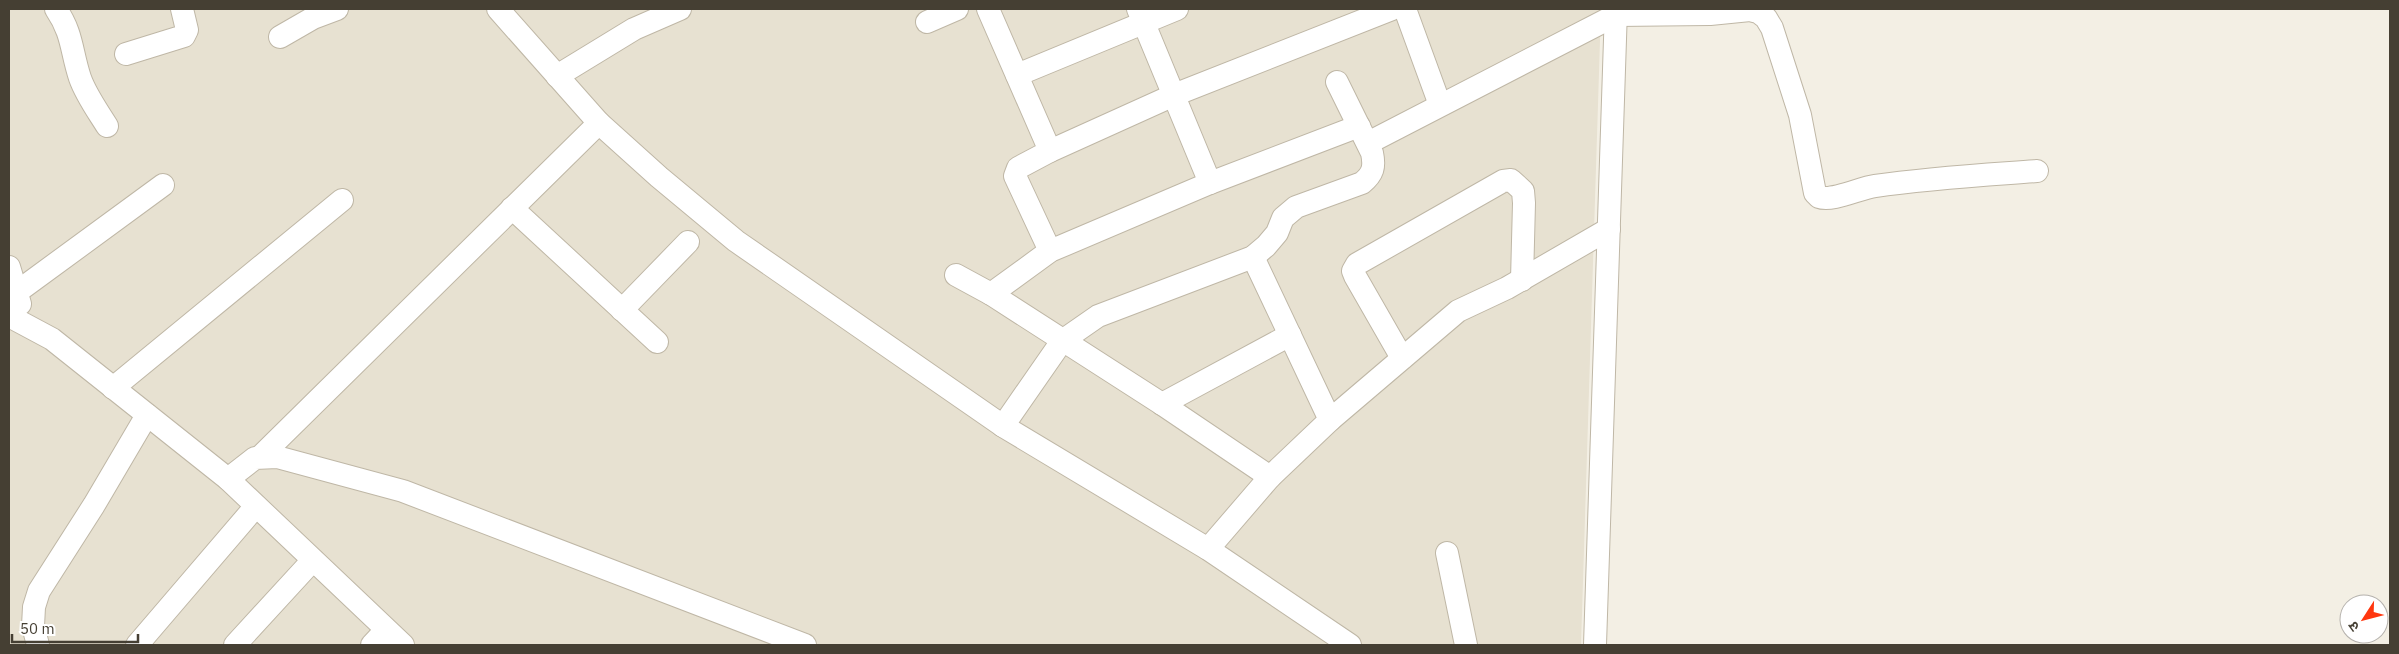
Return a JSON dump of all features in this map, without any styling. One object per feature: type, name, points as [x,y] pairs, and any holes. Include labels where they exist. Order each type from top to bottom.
[{"type":"street","points":[[56,9],[68,30],[80,77],[87,94],[106,126]]},
{"type":"street","points":[[126,54],[184,36],[187,30],[182,9]]},
{"type":"street","points":[[280,37],[313,18],[337,9]]},
{"type":"street","points":[[498,9],[599,123],[659,177],[736,241],[1003,426],[1208,550],[1350,645]]},
{"type":"street","points":[[927,22],[957,9]]},
{"type":"street","points":[[988,9],[1050,151]]},
{"type":"street","points":[[1017,76],[1141,15],[1177,9]]},
{"type":"street","points":[[1050,251],[1015,176],[1018,168],[1050,151],[1174,94],[1392,9]]},
{"type":"street","points":[[1405,9],[1440,105]]},
{"type":"street","points":[[557,76],[601,47],[672,10]]},
{"type":"street","points":[[991,294],[1050,251],[1210,183],[1363,134],[1440,105],[1616,12],[1710,14],[1750,10],[1758,12],[1766,18],[1772,28],[1800,115],[1815,193],[1823,199],[1872,186],[1910,181],[2037,171]]},
{"type":"street","points":[[1595,645],[1616,12]]},
{"type":"street","points":[[1141,15],[1210,183]]},
{"type":"street","points":[[1003,426],[1062,341],[1098,316],[1252,257],[1266,246],[1288,212],[1296,207],[1362,183],[1368,178],[1374,164],[1363,134],[1337,82]]},
{"type":"street","points":[[261,456],[599,123]]},
{"type":"street","points":[[1402,358],[1353,272],[1357,264],[1503,181],[1511,180],[1523,191],[1522,280]]},
{"type":"street","points":[[17,292],[163,185]]},
{"type":"street","points":[[113,388],[342,200]]},
{"type":"street","points":[[512,208],[657,342]]},
{"type":"street","points":[[1208,550],[1270,477],[1330,420],[1458,311],[1522,280],[1609,229]]},
{"type":"street","points":[[622,310],[688,242]]},
{"type":"street","points":[[1252,257],[1330,420]]},
{"type":"street","points":[[9,267],[17,292],[16,319],[52,339],[228,479],[313,560],[379,638],[403,645]]},
{"type":"street","points":[[956,275],[991,294],[1162,404],[1270,477]]},
{"type":"street","points":[[1162,404],[1290,335]]},
{"type":"street","points":[[38,645],[33,626],[34,607],[39,590],[94,505],[147,416]]},
{"type":"street","points":[[228,479],[255,458],[261,456],[278,457],[404,491],[805,645]]},
{"type":"street","points":[[137,645],[256,506]]},
{"type":"street","points":[[1447,553],[1466,645]]},
{"type":"street","points":[[235,645],[313,560]]},
{"type":"shaded area","points":[[9,9],[1601,9],[1581,645],[9,645]]}]
